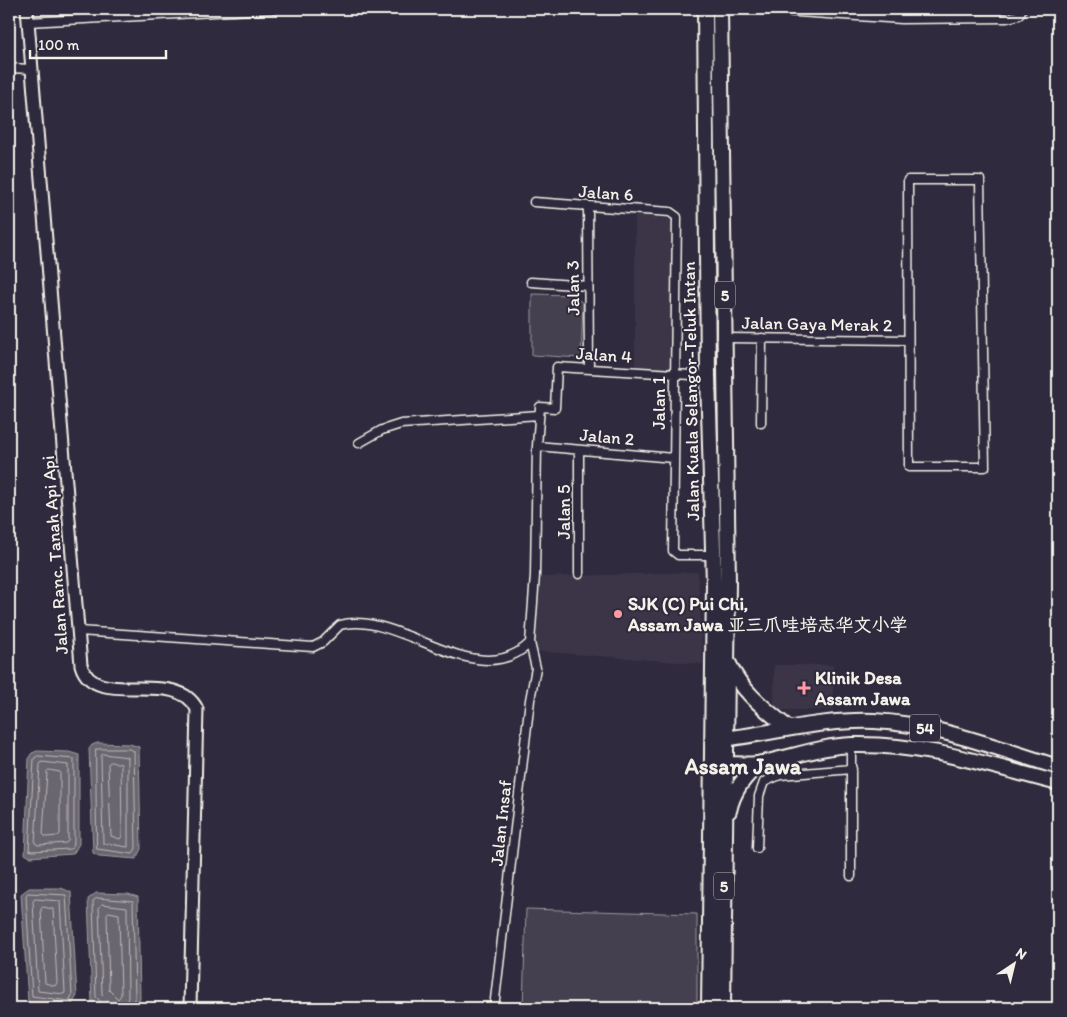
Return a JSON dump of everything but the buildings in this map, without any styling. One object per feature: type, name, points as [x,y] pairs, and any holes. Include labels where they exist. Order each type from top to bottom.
[{"type":"highway","name":"Jalan Kuala Selangor-Teluk Intan","points":[[705,9],[708,376],[714,648],[711,740],[716,767]]},
{"type":"highway","name":"Jalan Kuala Selangor-Teluk Intan","points":[[720,9],[726,338],[727,661],[725,733]]},
{"type":"highway","points":[[727,661],[736,680],[787,728]]},
{"type":"highway","name":"54","points":[[711,740],[725,733],[874,721],[915,726],[1058,767]]},
{"type":"highway","name":"5","points":[[709,1008],[716,767],[725,733]]},
{"type":"highway","name":"54","points":[[716,767],[761,763],[820,749],[852,745],[925,750],[1058,783]]},
{"type":"highway","points":[[725,828],[737,788],[749,773],[761,763]]},
{"type":"highway","name":"5","points":[[716,767],[725,828],[723,1008]]},
{"type":"street","name":"Jalan Ranc. Tanah Api Api","points":[[27,9],[80,631],[81,665],[83,672],[92,682],[100,686],[179,692],[193,701],[197,709],[190,1008]]},
{"type":"street","points":[[28,22],[273,9]]},
{"type":"street","points":[[753,9],[902,18],[1006,18],[1019,15],[1022,9]]},
{"type":"street","points":[[9,68],[32,69]]},
{"type":"street","points":[[908,180],[980,180],[985,467],[909,467],[908,340],[908,180]]},
{"type":"street","name":"Jalan 6","points":[[534,202],[676,214]]},
{"type":"street","name":"Jalan 3","points":[[588,207],[589,369]]},
{"type":"street","name":"Jalan 1","points":[[676,214],[678,219],[674,374],[673,551],[678,556],[713,555]]},
{"type":"street","points":[[531,282],[588,286]]},
{"type":"street","name":"Jalan Gaya Merak 2","points":[[726,338],[908,340]]},
{"type":"street","points":[[761,423],[762,338]]},
{"type":"street","name":"Jalan 4","points":[[539,416],[540,407],[555,408],[557,367],[708,376]]},
{"type":"street","points":[[359,443],[382,430],[401,424],[539,416]]},
{"type":"street","name":"Jalan Insaf","points":[[494,1008],[530,700],[536,668],[530,643],[536,575],[539,416]]},
{"type":"street","name":"Jalan 2","points":[[537,446],[674,458]]},
{"type":"street","name":"Jalan 5","points":[[579,450],[579,574]]},
{"type":"street","points":[[80,631],[313,647],[323,642],[340,625],[364,624],[394,632],[464,657],[486,659],[518,653],[530,643]]},
{"type":"street","points":[[851,876],[852,745]]},
{"type":"street","points":[[757,848],[759,796],[764,782],[780,775],[852,769]]},
{"type":"shaded area","points":[[635,215],[673,219],[671,369],[635,368]]},
{"type":"shaded area","points":[[532,294],[571,295],[583,303],[581,358],[532,355]]},
{"type":"shaded area","name":"SJK (C) Pui Chi, Assam Jawa 亚三爪哇培志华文小学","points":[[698,572],[703,664],[534,651],[539,577]]},
{"type":"shaded area","name":"Klinik Desa Assam Jawa","points":[[774,665],[833,665],[833,710],[774,710]]},
{"type":"shaded area","points":[[526,909],[697,914],[697,1008],[523,1008]]},
{"type":"water","points":[[97,743],[130,744],[139,747],[141,849],[136,859],[99,856],[93,853],[89,749]]},
{"type":"water","points":[[37,751],[69,752],[79,755],[79,844],[73,854],[30,857],[25,854],[29,757]]},
{"type":"water","points":[[29,888],[61,888],[71,892],[77,996],[71,1006],[28,1001],[21,894]]},
{"type":"water","points":[[96,893],[128,894],[138,897],[140,999],[135,1008],[97,1006],[92,1003],[88,899]]},
{"type":"place","name":"SJK (C) Pui Chi, Assam Jawa 亚三爪哇培志华文小学","points":[[618,614]]},
{"type":"place","name":"Klinik Desa Assam Jawa","points":[[804,688]]},
{"type":"district","name":"Assam Jawa","points":[[743,766]]}]
